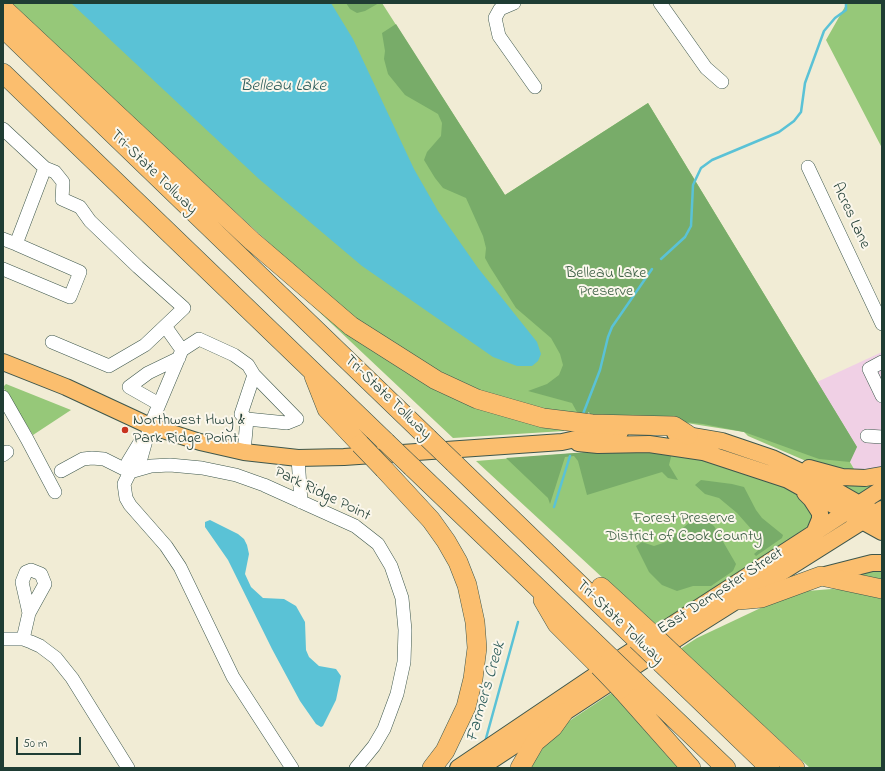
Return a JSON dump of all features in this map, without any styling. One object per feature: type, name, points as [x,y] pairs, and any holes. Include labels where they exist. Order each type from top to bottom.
[{"type":"highway","points":[[3,8],[263,251],[351,326],[430,376],[477,399],[543,418],[592,424],[674,426],[688,435]]},
{"type":"highway","name":"Tri-State Tollway","points":[[3,28],[556,561],[643,636],[667,659],[770,768]]},
{"type":"highway","name":"Tri-State Tollway","points":[[3,73],[532,581],[605,662],[628,685],[726,768]]},
{"type":"highway","points":[[311,369],[327,409],[431,520],[446,541],[458,562],[467,585],[475,622],[477,648],[473,679],[466,707],[445,751],[432,768]]},
{"type":"highway","points":[[739,600],[760,598],[821,576],[882,589]]},
{"type":"highway","points":[[667,659],[795,768]]},
{"type":"highway","points":[[628,685],[691,768]]},
{"type":"highway","points":[[520,768],[535,742],[553,727],[563,713]]},
{"type":"main road","points":[[3,363],[66,387],[150,426],[200,442],[244,452],[298,458],[344,457],[562,442],[603,433],[646,432],[688,435],[722,441],[775,456],[822,473],[842,477],[865,478],[882,475]]},
{"type":"main road","points":[[562,442],[598,445],[650,444],[703,452],[788,480],[852,508],[876,515],[882,532]]},
{"type":"main road","points":[[753,450],[812,477],[852,508]]},
{"type":"main road","points":[[788,480],[811,499],[816,506],[820,519],[815,531]]},
{"type":"main road","name":"East Dempster Street","points":[[481,760],[582,684],[752,566],[815,531],[882,489]]},
{"type":"main road","name":"East Dempster Street","points":[[458,768],[481,760],[563,713],[690,630],[876,515]]},
{"type":"main road","points":[[821,576],[872,563],[882,563]]},
{"type":"street","points":[[514,3],[500,9],[495,18],[499,36],[535,87]]},
{"type":"street","points":[[660,3],[706,68],[722,82]]},
{"type":"street","points":[[3,129],[45,168],[55,172],[63,182],[62,199],[80,207],[90,221],[138,268],[184,308],[145,344],[109,366],[52,342]]},
{"type":"street","name":"Acres Lane","points":[[808,167],[882,324]]},
{"type":"street","points":[[16,244],[45,168]]},
{"type":"street","points":[[3,238],[80,272],[70,297],[3,269]]},
{"type":"street","points":[[165,326],[180,354]]},
{"type":"street","points":[[159,404],[129,387],[148,373],[180,354],[199,339],[234,355],[248,365],[254,376],[297,419],[287,423],[247,419],[241,414],[254,376]]},
{"type":"street","points":[[180,354],[150,426],[140,462],[130,472],[124,484],[126,498],[166,546],[180,568],[230,672],[292,768]]},
{"type":"street","points":[[882,362],[869,369],[882,396]]},
{"type":"street","points":[[3,398],[55,492]]},
{"type":"street","points":[[244,452],[247,419]]},
{"type":"street","points":[[867,436],[882,437]]},
{"type":"street","points":[[61,471],[83,459],[92,458],[104,459],[130,472]]},
{"type":"street","points":[[298,458],[301,502]]},
{"type":"street","name":"Park Ridge Point","points":[[130,472],[151,466],[202,468],[250,480],[355,526],[371,538],[391,566],[402,598],[404,622],[404,662],[397,694],[384,728],[374,746],[356,768]]},
{"type":"street","points":[[22,639],[29,613]]},
{"type":"street","points":[[3,639],[22,639],[40,646],[64,667],[128,768]]},
{"type":"shaded area","points":[[882,352],[882,471],[857,474],[844,451],[817,382]]},
{"type":"green space","name":"Belleau Lake Preserve","points":[[8,3],[382,3],[505,195],[648,103],[857,447],[844,452],[857,474],[820,467],[748,436],[744,432],[667,420],[592,419],[589,411],[576,419],[504,401],[436,370],[356,319],[328,297]]},
{"type":"green space","points":[[346,3],[379,3],[365,11],[357,13],[350,9]]},
{"type":"green space","points":[[847,3],[882,3],[882,148],[826,40]]},
{"type":"green space","points":[[396,24],[505,195],[648,103],[857,447],[850,462],[819,459],[744,432],[703,424],[667,420],[592,419],[589,412],[587,414],[578,414],[572,403],[528,391],[547,384],[559,375],[563,365],[560,354],[551,338],[516,308],[490,267],[485,258],[486,248],[483,236],[466,198],[443,188],[424,160],[427,152],[441,136],[442,123],[438,114],[405,95],[388,74],[384,59],[385,51],[382,33]]},
{"type":"green space","points":[[298,292],[383,354],[565,427],[564,431],[453,438]]},
{"type":"green space","points":[[6,384],[71,410],[33,435],[3,387]]},
{"type":"green space","name":"Forest Preserve District of Cook County","points":[[629,449],[694,457],[777,484],[803,497],[814,515],[811,527],[657,628],[476,461]]},
{"type":"green space","points":[[629,449],[672,453],[669,465],[678,480],[668,478],[662,472],[587,495],[578,461],[574,456],[565,457],[550,504],[548,498],[506,458]]},
{"type":"green space","points":[[831,479],[882,481],[861,497]]},
{"type":"green space","points":[[701,480],[744,487],[756,510],[762,518],[783,535],[782,538],[756,556],[754,554],[762,547],[761,540],[737,513],[719,498],[705,494],[695,485]]},
{"type":"green space","points":[[705,519],[714,526],[736,564],[733,571],[711,586],[693,586],[677,591],[662,585],[649,572],[636,546],[642,542],[654,546],[666,542],[690,522]]},
{"type":"green space","points":[[882,569],[882,582],[858,575],[859,573]]},
{"type":"green space","points":[[832,589],[856,591],[882,599],[882,768],[810,768],[680,649],[697,638],[767,605],[807,591]]},
{"type":"green space","points":[[613,692],[682,768],[530,768],[554,731]]},
{"type":"water","name":"Belleau Lake","points":[[71,3],[331,3],[353,39],[414,169],[438,211],[478,268],[537,342],[541,354],[538,361],[532,366],[517,366],[493,357],[362,266],[259,179]]},
{"type":"water","points":[[210,520],[238,534],[244,539],[249,554],[245,574],[251,587],[263,598],[284,599],[296,606],[305,622],[306,650],[309,657],[319,666],[336,669],[341,676],[336,700],[323,726],[321,727],[316,724],[300,701],[272,649],[228,560],[205,527],[205,522]]},
{"type":"waterway","name":"Farmer's Creek","points":[[661,259],[685,237],[691,226],[693,185],[701,168],[712,160],[779,132],[794,121],[801,112],[805,83],[824,31],[835,18],[846,10],[846,3]]},
{"type":"waterway","name":"Farmer's Creek","points":[[583,414],[600,370],[612,327],[652,269]]},
{"type":"waterway","name":"Farmer's Creek","points":[[554,507],[570,456]]},
{"type":"waterway","name":"Farmer's Creek","points":[[485,742],[518,622]]},
{"type":"place","name":"Northwest Hwy & Park Ridge Point","points":[[125,430]]}]
